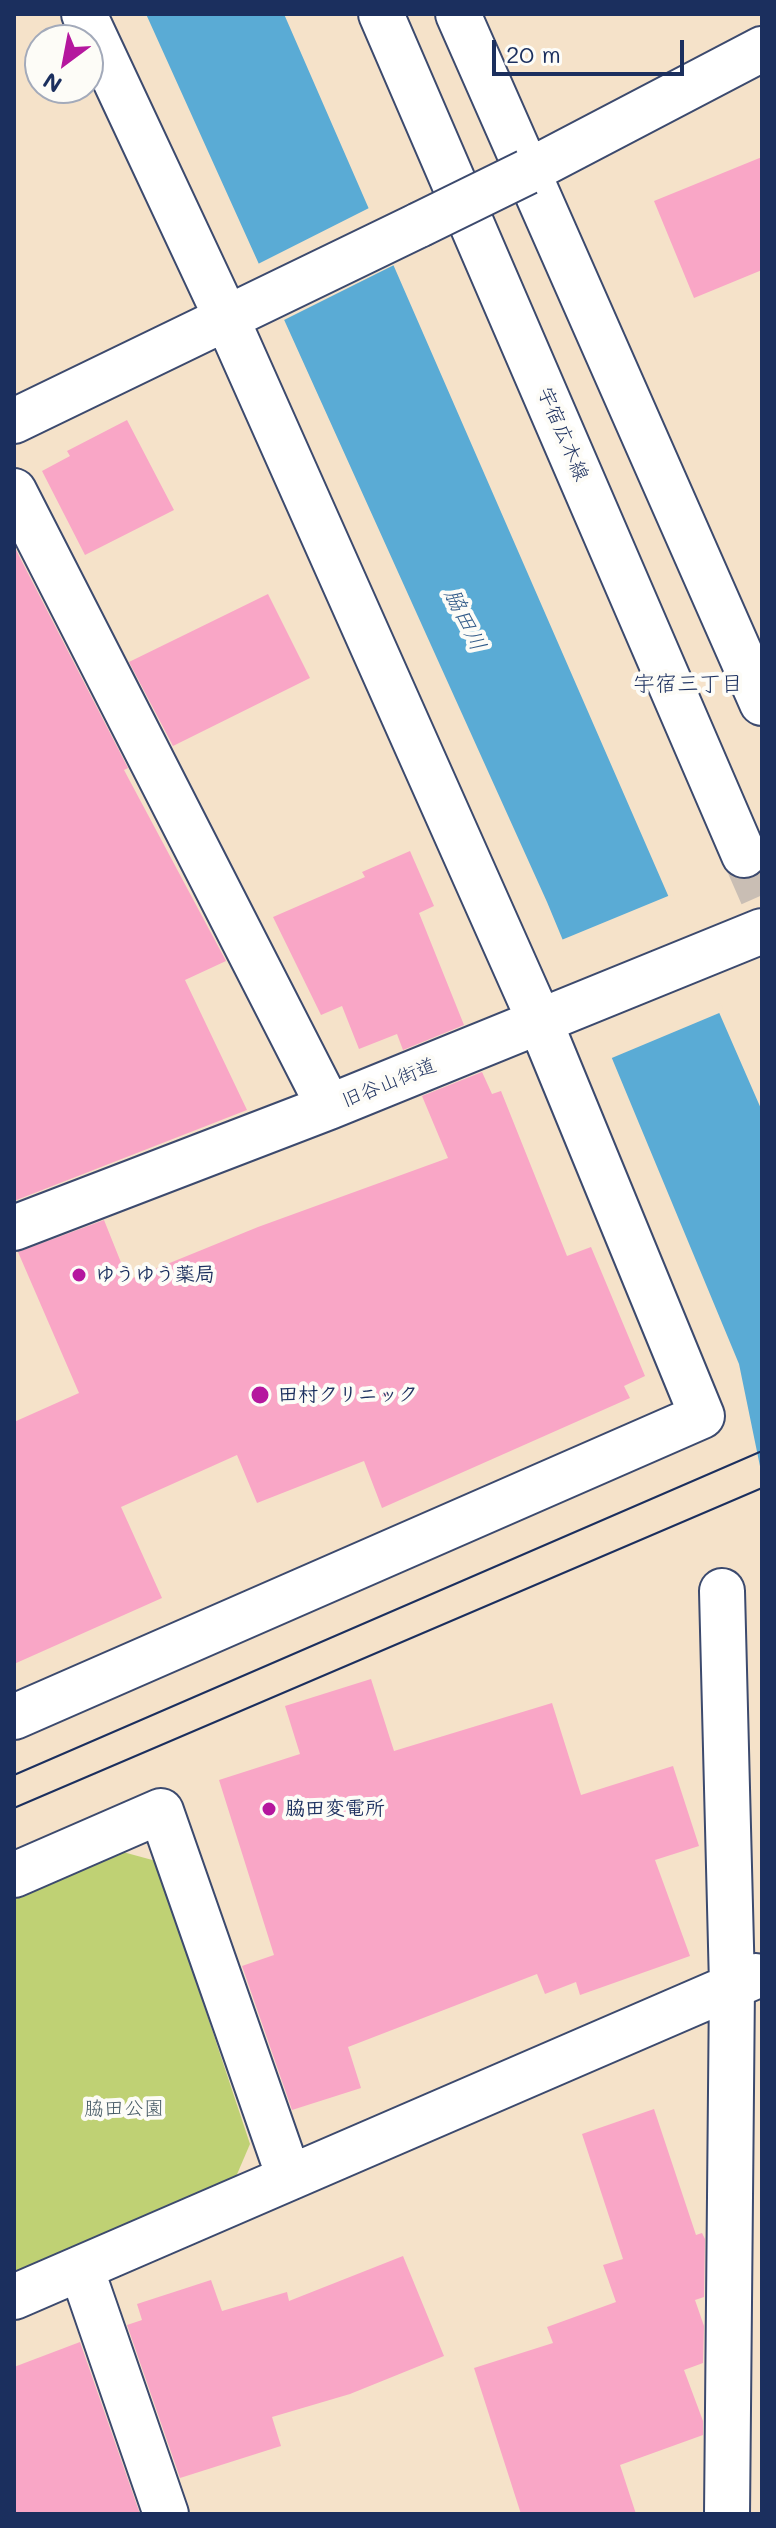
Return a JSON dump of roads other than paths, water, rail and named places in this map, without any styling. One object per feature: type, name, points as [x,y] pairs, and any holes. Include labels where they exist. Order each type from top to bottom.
[{"type":"street","points":[[14,1717],[702,1416],[558,1016],[244,308],[84,14]]},
{"type":"street","name":"宇宿広木線","points":[[381,14],[744,855]]},
{"type":"street","points":[[458,14],[762,703]]},
{"type":"street","points":[[14,421],[527,172],[762,49]]},
{"type":"street","points":[[14,491],[329,1107]]},
{"type":"street","name":"旧谷山街道","points":[[14,1228],[329,1107],[762,931]]},
{"type":"street","points":[[722,1591],[747,1980],[727,2514]]},
{"type":"street","points":[[14,1875],[161,1811],[289,2177]]},
{"type":"street","points":[[14,2297],[747,1980]]},
{"type":"street","points":[[81,2268],[166,2514]]},
{"type":"water","name":"脇田川","points":[[146,14],[284,14],[762,1111],[762,1476],[739,1364],[547,902]]},
{"type":"tunnel","points":[[744,855],[762,896]]},
{"type":"tram line","points":[[14,1775],[762,1451]]},
{"type":"tram line","points":[[14,1808],[762,1488]]},
{"type":"place","name":"ゆうゆう薬局","points":[[79,1275]]},
{"type":"place","name":"田村クリニック","points":[[260,1395]]},
{"type":"place","name":"脇田変電所","points":[[269,1809]]},
{"type":"district","name":"宇宿三丁目","points":[[688,684]]},
{"type":"park label","name":"脇田公園","points":[[124,2109]]}]
